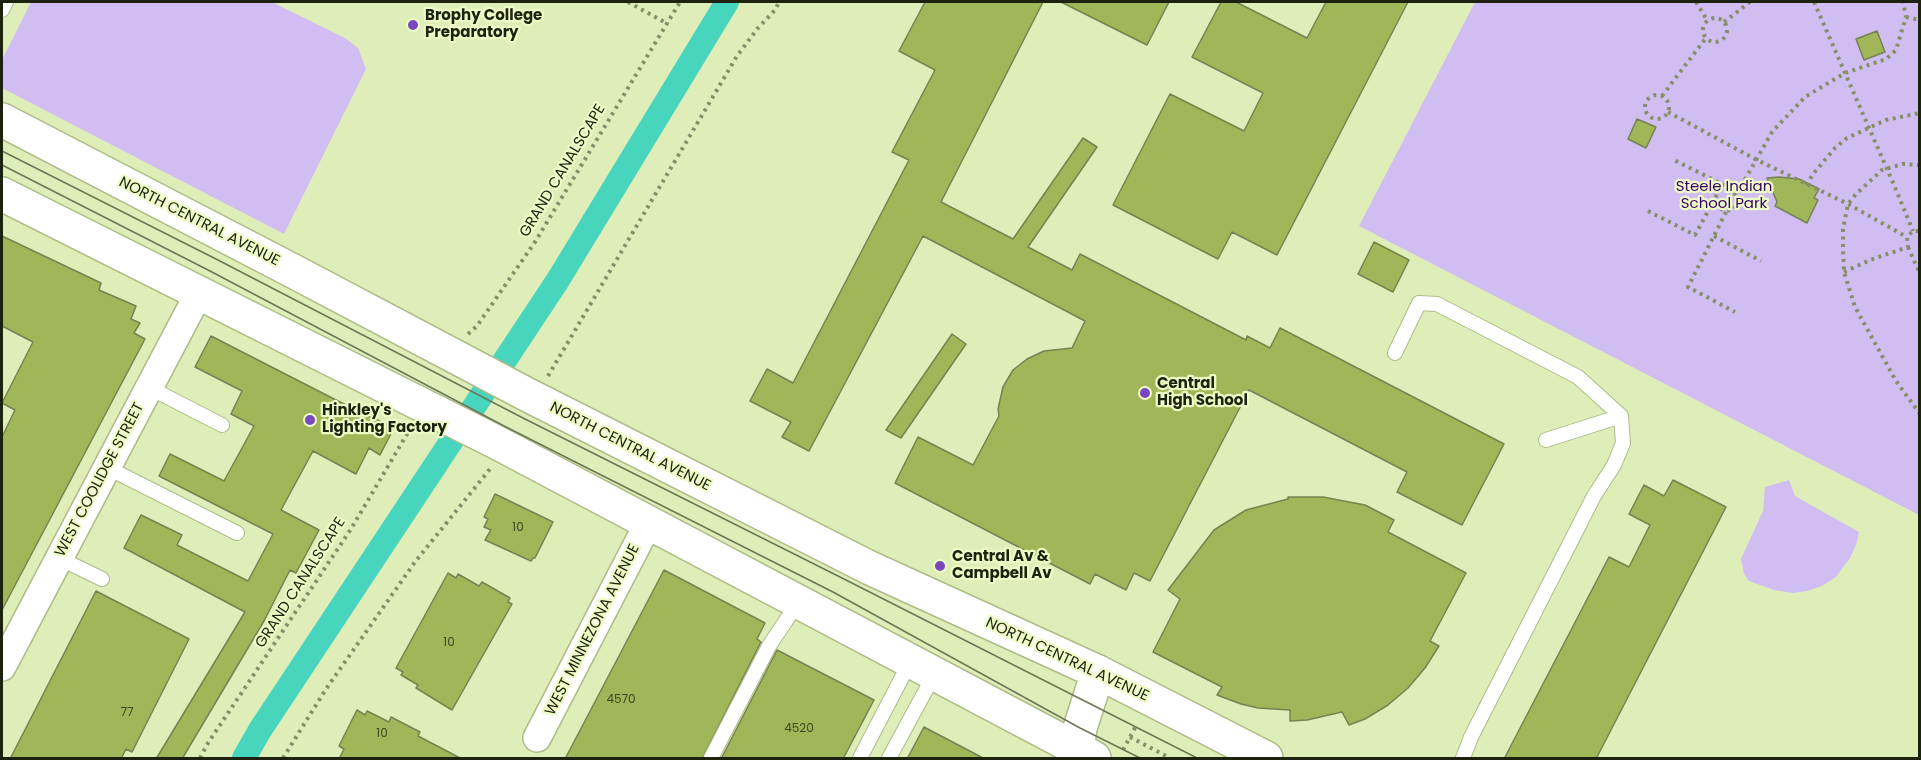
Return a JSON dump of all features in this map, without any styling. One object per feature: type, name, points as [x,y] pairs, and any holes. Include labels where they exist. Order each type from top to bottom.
[{"type":"main road","name":"NORTH CENTRAL AVENUE","points":[[2,120],[466,350],[534,390],[870,568],[1098,672],[1266,759]]},
{"type":"main road","points":[[2,194],[199,293],[428,420],[649,522],[922,669],[1092,754]]},
{"type":"main road","points":[[1092,754],[1080,728],[1098,672]]},
{"type":"street","name":"WEST COOLIDGE STREET","points":[[2,667],[199,293]]},
{"type":"street","name":"WEST MINNEZONA AVENUE","points":[[537,738],[649,522]]},
{"type":"lane","points":[[2,10],[6,2]]},
{"type":"lane","points":[[1395,353],[1419,303],[1437,303],[1578,377],[1621,416],[1623,443],[1614,465],[1594,496],[1471,737],[1463,759]]},
{"type":"lane","points":[[148,387],[222,425]]},
{"type":"lane","points":[[1546,440],[1621,416]]},
{"type":"lane","points":[[106,467],[237,533]]},
{"type":"lane","points":[[59,558],[102,579]]},
{"type":"lane","points":[[711,759],[769,646],[799,601]]},
{"type":"lane","points":[[860,759],[922,669]]},
{"type":"lane","points":[[890,759],[922,669]]},
{"type":"path","points":[[628,2],[668,24]]},
{"type":"path","name":"GRAND CANALSCAPE","points":[[466,350],[477,326],[536,242],[680,2]]},
{"type":"path","points":[[534,390],[737,56],[780,2]]},
{"type":"path","points":[[1696,2],[1707,20]]},
{"type":"path","points":[[1724,22],[1750,2]]},
{"type":"path","points":[[1814,2],[1912,231]]},
{"type":"path","points":[[1735,191],[1743,183],[1772,132],[1805,97],[1845,73],[1886,59],[1896,50],[1906,17],[1904,2]]},
{"type":"path","points":[[1906,17],[1920,20]]},
{"type":"path","points":[[1718,18],[1724,22],[1727,29],[1721,40],[1713,42],[1706,38],[1703,31],[1707,20],[1718,18]]},
{"type":"path","points":[[1662,96],[1706,38]]},
{"type":"path","points":[[1654,95],[1662,96],[1669,104],[1668,112],[1663,118],[1651,118],[1645,112],[1647,100],[1654,95]]},
{"type":"path","points":[[1668,112],[1755,159],[1848,204],[1907,237]]},
{"type":"path","points":[[1806,185],[1814,172],[1847,138],[1886,120],[1920,113]]},
{"type":"path","points":[[1674,160],[1735,191],[1738,199],[1733,210],[1721,211],[1712,204]]},
{"type":"path","points":[[1920,165],[1903,164],[1882,170],[1848,204],[1843,229],[1844,272],[1856,307],[1896,381],[1920,414]]},
{"type":"path","points":[[1648,211],[1695,235],[1722,184]]},
{"type":"path","points":[[1726,211],[1688,287],[1735,312]]},
{"type":"path","points":[[1912,231],[1920,231]]},
{"type":"path","points":[[1912,231],[1907,237],[1908,247],[1920,274]]},
{"type":"path","points":[[1714,236],[1761,261]]},
{"type":"path","points":[[1844,272],[1908,247]]},
{"type":"path","name":"GRAND CANALSCAPE","points":[[200,759],[208,742],[351,529],[428,420]]},
{"type":"path","points":[[283,759],[326,689],[495,452]]},
{"type":"path","points":[[1092,754],[1130,737],[1136,726]]},
{"type":"path","points":[[1130,737],[1170,759]]},
{"type":"green space","points":[[31,2],[272,2],[345,38],[358,48],[366,69],[284,234],[2,88],[2,60]]},
{"type":"green space","name":"Steele Indian School Park","points":[[1475,2],[1919,2],[1919,515],[1359,226]]},
{"type":"green space","points":[[1789,480],[1795,496],[1859,532],[1850,558],[1836,577],[1822,586],[1793,593],[1774,590],[1749,581],[1744,574],[1741,559],[1763,511],[1765,487]]},
{"type":"building","points":[[925,2],[1043,2],[941,202],[1013,239],[1083,138],[1097,147],[1028,247],[1072,270],[1080,254],[1246,340],[1247,336],[1270,348],[1280,328],[1504,444],[1462,525],[1397,492],[1407,472],[1249,390],[1150,581],[1134,573],[1126,590],[1095,574],[1090,584],[895,483],[918,437],[973,465],[999,416],[998,409],[1003,387],[1013,370],[1027,359],[1044,351],[1072,348],[1085,321],[923,236],[809,451],[782,437],[791,422],[750,401],[767,369],[793,383],[909,160],[892,152],[935,70],[899,51]]},
{"type":"building","points":[[1061,2],[1169,2],[1147,45]]},
{"type":"building","points":[[1221,2],[1236,2],[1307,38],[1326,2],[1408,2],[1277,255],[1232,232],[1218,259],[1113,205],[1170,94],[1244,131],[1263,93],[1192,57]]},
{"type":"building","points":[[1877,31],[1885,52],[1864,60],[1856,39]]},
{"type":"building","points":[[1637,119],[1656,127],[1646,148],[1628,139]]},
{"type":"building","points":[[1767,178],[1799,179],[1819,189],[1814,198],[1818,200],[1807,223],[1775,206],[1777,202]]},
{"type":"building","points":[[2,236],[101,283],[99,290],[136,306],[131,319],[140,323],[134,333],[145,339],[2,610],[2,437],[15,410],[2,403],[33,342],[2,326]]},
{"type":"building","points":[[1374,242],[1409,260],[1393,292],[1358,274]]},
{"type":"building","points":[[952,334],[966,344],[901,438],[886,430]]},
{"type":"building","points":[[211,336],[394,428],[380,455],[369,448],[356,474],[313,451],[281,510],[319,530],[296,573],[290,570],[264,621],[182,759],[156,759],[245,612],[124,548],[141,515],[182,535],[177,545],[248,581],[273,534],[159,476],[170,454],[224,481],[254,426],[231,414],[242,391],[195,367]]},
{"type":"building","points":[[1673,480],[1726,507],[1596,759],[1504,759],[1609,557],[1629,567],[1650,525],[1629,514],[1644,485],[1664,496]]},
{"type":"building","points":[[495,494],[553,522],[535,558],[531,561],[485,540],[491,530],[484,527],[488,519],[484,517]]},
{"type":"building","points":[[1288,497],[1323,497],[1365,505],[1394,520],[1388,532],[1466,573],[1430,641],[1439,646],[1425,668],[1408,688],[1388,705],[1365,719],[1349,725],[1342,712],[1307,720],[1290,721],[1290,710],[1258,708],[1241,704],[1217,695],[1222,687],[1153,652],[1180,599],[1168,590],[1214,530],[1246,510],[1288,499]]},
{"type":"building","points":[[664,570],[765,623],[757,639],[761,642],[702,759],[565,759]]},
{"type":"building","points":[[448,573],[456,578],[458,574],[479,586],[482,582],[510,598],[508,602],[512,604],[452,710],[416,688],[418,685],[401,675],[403,672],[396,668]]},
{"type":"building","points":[[96,591],[189,639],[132,752],[126,749],[121,759],[10,759]]},
{"type":"building","points":[[777,650],[874,700],[843,759],[721,759]]},
{"type":"building","points":[[357,710],[365,715],[367,711],[389,722],[391,717],[420,732],[418,736],[462,759],[339,759],[344,749],[339,746]]},
{"type":"building","points":[[924,727],[985,759],[907,759]]},
{"type":"waterway","points":[[244,758],[260,730],[558,280],[727,2]]},
{"type":"tram line","points":[[2,151],[523,418],[1197,758]]},
{"type":"tram line","points":[[2,165],[210,271],[506,427],[833,592],[1080,728],[1140,758]]},
{"type":"place","name":"Brophy College Preparatory","points":[[413,25]]},
{"type":"place","name":"Central High School","points":[[1145,393]]},
{"type":"place","name":"Hinkley's Lighting Factory","points":[[310,420]]},
{"type":"place","name":"Central Av & Campbell Av","points":[[940,566]]}]
